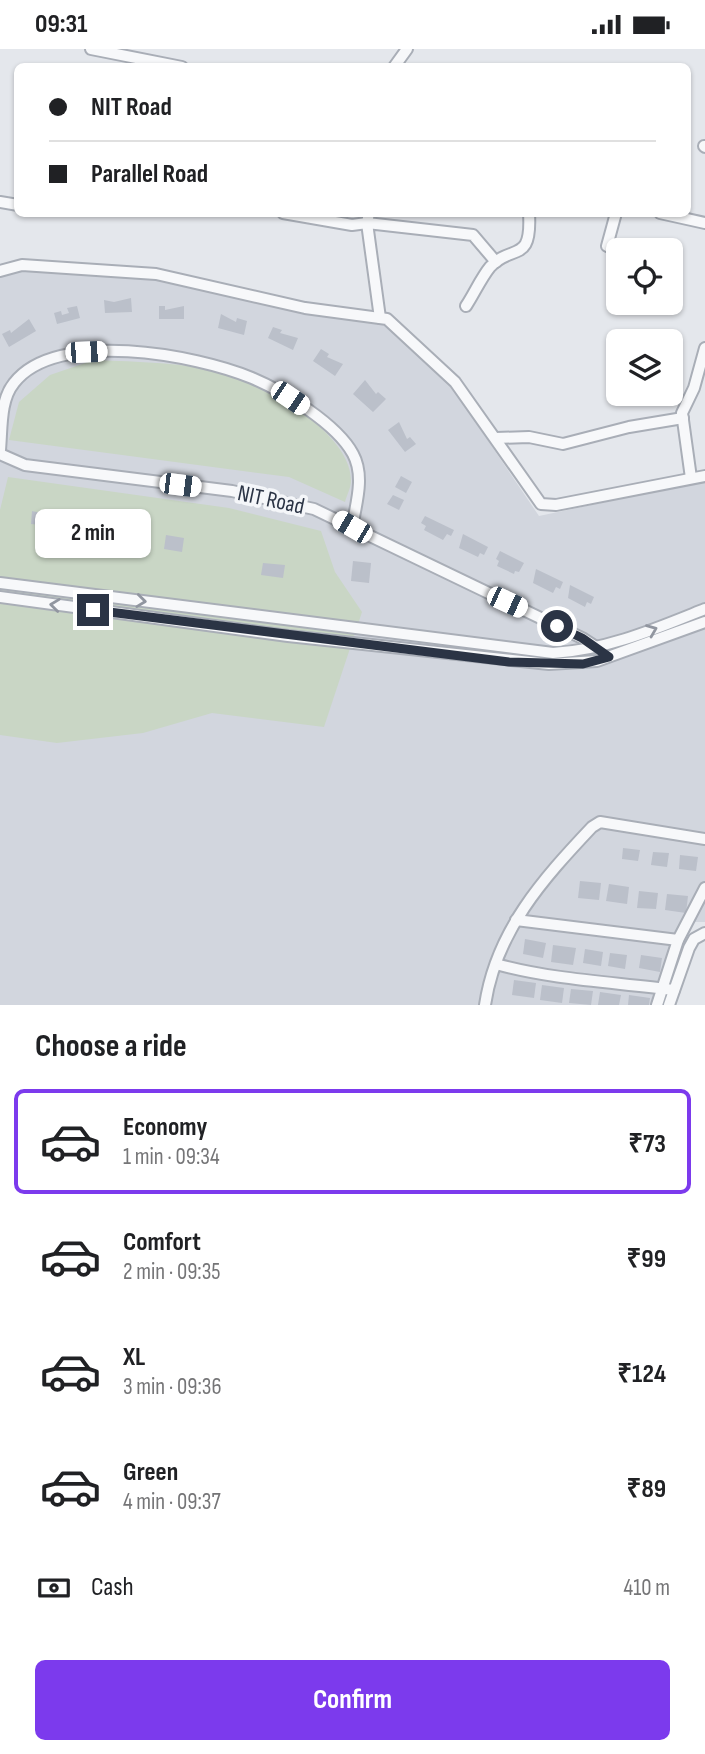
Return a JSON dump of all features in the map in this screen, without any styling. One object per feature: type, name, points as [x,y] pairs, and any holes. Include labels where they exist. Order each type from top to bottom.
[{"type":"street","points":[[91,49],[162,63]]},
{"type":"street","points":[[306,217],[352,225],[368,218],[473,235],[496,262]]},
{"type":"street","points":[[467,306],[496,262],[514,255],[524,245],[528,238],[529,217]]},
{"type":"street","points":[[609,238],[615,217]]},
{"type":"street","points":[[678,217],[705,223]]},
{"type":"street","points":[[368,218],[380,318]]},
{"type":"street","points":[[0,271],[22,265],[156,274],[305,308],[380,318],[394,323],[455,382],[536,499],[546,505],[705,476]]},
{"type":"street","points":[[691,478],[682,409],[694,388],[705,348]]},
{"type":"street","points":[[0,452],[8,392],[15,381],[36,365],[86,352],[161,354],[216,366],[274,388],[305,408],[352,452],[359,479],[352,527]]},
{"type":"street","points":[[496,438],[529,437],[563,444],[683,418]]},
{"type":"street","name":"NIT Road","points":[[0,452],[25,465],[275,499],[314,509],[582,638],[609,657]]},
{"type":"street","points":[[0,583],[553,653],[598,648],[705,609]]},
{"type":"street","points":[[0,597],[509,662],[583,664],[705,622]]},
{"type":"street","points":[[485,1005],[496,964],[516,920],[542,879],[592,827],[600,822],[705,839]]},
{"type":"street","points":[[657,1005],[678,940],[705,888]]},
{"type":"street","points":[[516,920],[678,940]]},
{"type":"street","points":[[669,1005],[689,948],[694,939],[705,933]]},
{"type":"street","points":[[496,964],[588,982],[674,990]]},
{"type":"shaded area","points":[[31,269],[160,279],[296,310],[386,325],[451,386],[539,516],[705,481],[705,922],[689,922],[661,1005],[0,1005],[0,276],[11,270]]},
{"type":"green space","points":[[94,360],[195,367],[227,374],[263,389],[304,414],[338,446],[348,463],[351,481],[345,502],[289,477],[9,440],[19,402],[50,375]]},
{"type":"green space","points":[[8,477],[229,508],[321,531],[335,572],[362,612],[324,727],[212,713],[143,733],[57,743],[0,735],[0,510]]},
{"type":"building","points":[[131,298],[132,312],[105,313],[104,300],[114,302]]},
{"type":"building","points":[[77,306],[80,318],[57,324],[54,313],[69,313],[67,308]]},
{"type":"building","points":[[159,306],[165,306],[165,310],[184,306],[184,319],[159,319]]},
{"type":"building","points":[[221,314],[236,322],[237,318],[247,321],[244,335],[218,328]]},
{"type":"building","points":[[29,319],[36,331],[9,347],[2,334],[10,330],[11,333]]},
{"type":"building","points":[[273,327],[282,330],[280,333],[298,338],[293,350],[268,338]]},
{"type":"building","points":[[321,349],[329,354],[327,357],[343,364],[335,376],[313,361]]},
{"type":"building","points":[[365,380],[376,394],[378,392],[386,399],[373,412],[353,394]]},
{"type":"building","points":[[399,422],[407,439],[410,437],[416,444],[405,452],[388,430]]},
{"type":"building","points":[[401,476],[412,482],[406,493],[395,487]]},
{"type":"building","points":[[393,495],[404,500],[399,510],[387,504]]},
{"type":"building","points":[[32,511],[64,518],[63,526],[72,527],[70,536],[50,533],[51,526],[31,524]]},
{"type":"building","points":[[425,516],[454,530],[451,536],[447,534],[443,540],[424,530],[426,526],[421,523]]},
{"type":"building","points":[[463,534],[488,547],[484,555],[480,553],[478,557],[459,548]]},
{"type":"building","points":[[166,535],[184,538],[182,552],[164,549]]},
{"type":"building","points":[[500,551],[524,563],[519,572],[515,571],[514,574],[497,566],[499,561],[496,559]]},
{"type":"building","points":[[353,561],[371,563],[369,583],[351,581]]},
{"type":"building","points":[[263,563],[285,565],[283,578],[261,575]]},
{"type":"building","points":[[536,569],[563,582],[560,589],[556,587],[553,593],[533,583]]},
{"type":"building","points":[[570,585],[594,597],[591,604],[587,602],[585,607],[568,598]]},
{"type":"building","points":[[623,848],[640,850],[638,861],[622,859]]},
{"type":"building","points":[[653,852],[669,853],[667,867],[651,865]]},
{"type":"building","points":[[680,855],[698,857],[696,871],[679,869]]},
{"type":"building","points":[[580,881],[601,883],[599,900],[578,898]]},
{"type":"building","points":[[609,884],[629,887],[627,904],[606,901]]},
{"type":"building","points":[[639,891],[658,893],[656,909],[637,908]]},
{"type":"building","points":[[667,894],[688,896],[686,913],[665,910]]},
{"type":"building","points":[[525,939],[546,943],[543,958],[523,954]]},
{"type":"building","points":[[553,945],[576,948],[573,965],[551,962]]},
{"type":"building","points":[[585,949],[603,952],[601,966],[583,963]]},
{"type":"building","points":[[610,953],[627,955],[625,969],[608,966]]},
{"type":"building","points":[[641,955],[662,958],[660,972],[639,968]]},
{"type":"building","points":[[514,980],[536,983],[534,998],[512,995]]},
{"type":"building","points":[[542,985],[564,988],[562,1003],[540,1000]]},
{"type":"building","points":[[571,989],[593,991],[591,1005],[569,1003]]},
{"type":"building","points":[[600,992],[621,995],[619,1005],[598,1005]]},
{"type":"building","points":[[629,995],[650,998],[649,1005],[628,1005]]},
{"type":"route","points":[[93,610],[509,662],[583,664],[609,657],[582,638],[557,626]]}]
